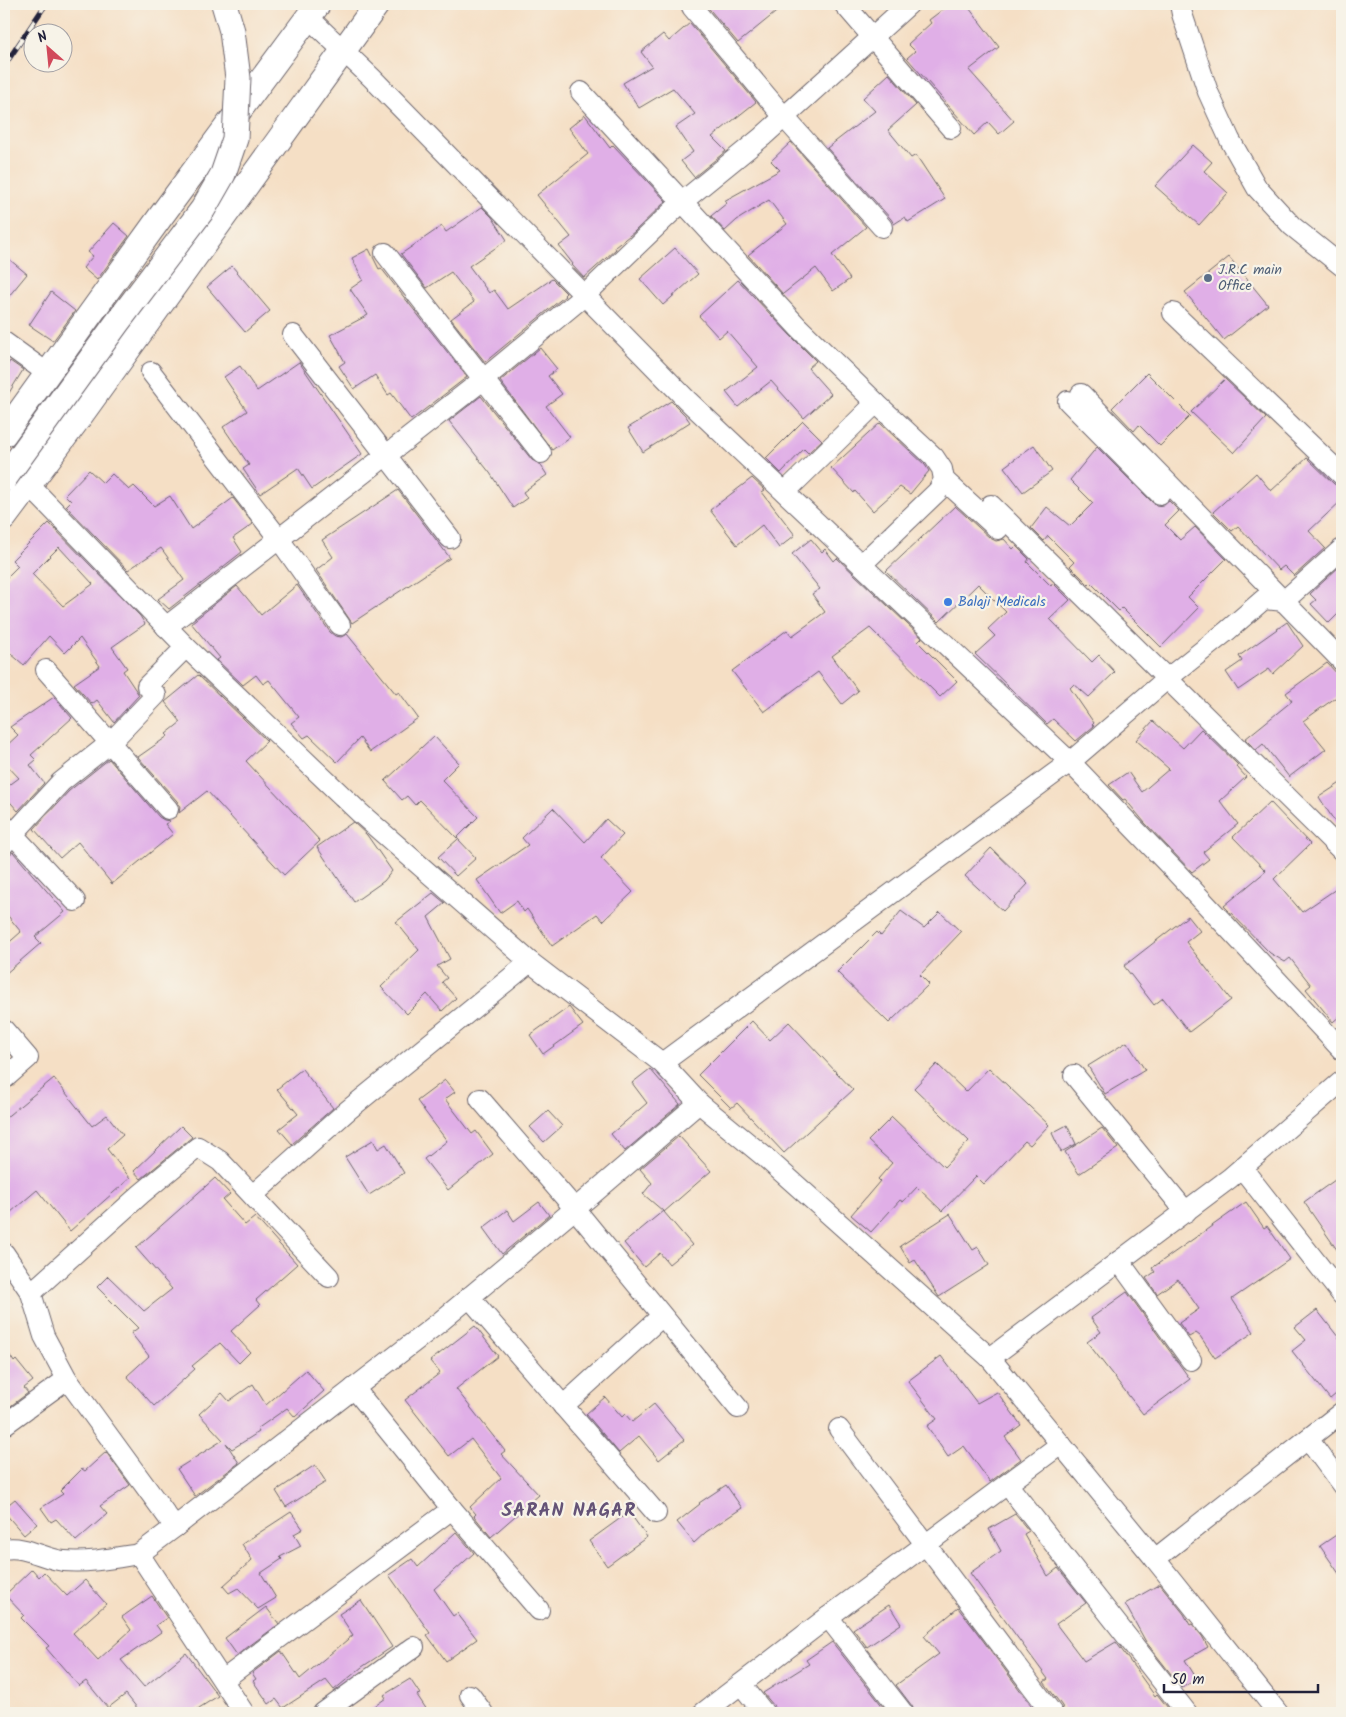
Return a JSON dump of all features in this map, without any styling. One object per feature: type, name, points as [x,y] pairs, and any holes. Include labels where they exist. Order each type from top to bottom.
[{"type":"main road","points":[[4,478],[203,209],[223,174],[235,139],[238,78],[232,31],[224,4]]},
{"type":"main road","points":[[4,518],[376,4]]},
{"type":"main road","points":[[4,434],[160,216],[313,10]]},
{"type":"street","points":[[844,4],[951,128]]},
{"type":"street","points":[[166,627],[484,379],[584,296],[682,202],[784,117],[909,4]]},
{"type":"street","points":[[1180,4],[1208,92],[1230,140],[1257,188],[1292,226],[1342,266]]},
{"type":"street","points":[[692,7],[784,117],[882,227]]},
{"type":"street","points":[[313,10],[344,50],[687,400],[1070,762],[1342,1050]]},
{"type":"street","points":[[581,92],[798,327],[934,457],[942,469],[944,480],[1159,676],[1342,851]]},
{"type":"street","points":[[385,253],[541,453]]},
{"type":"street","points":[[1342,464],[1178,309],[1342,475]]},
{"type":"street","points":[[293,335],[450,538]]},
{"type":"street","points":[[4,342],[47,373]]},
{"type":"street","points":[[151,372],[279,539],[340,625]]},
{"type":"street","points":[[1342,549],[1284,601],[1264,599],[1074,398],[1284,601],[1342,661]]},
{"type":"street","points":[[785,492],[876,403]]},
{"type":"street","points":[[862,564],[938,491],[944,480]]},
{"type":"street","points":[[29,485],[186,647],[360,814],[530,962],[662,1063],[699,1103],[766,1158],[990,1358],[1155,1559],[1278,1713]]},
{"type":"street","points":[[991,505],[1159,676]]},
{"type":"street","points":[[662,1063],[1070,762],[1159,676],[1227,631],[1264,599]]},
{"type":"street","points":[[75,901],[7,834],[61,782],[110,744],[156,695],[147,686],[186,647]]},
{"type":"street","points":[[46,670],[168,809]]},
{"type":"street","points":[[252,1195],[347,1111],[530,962]]},
{"type":"street","points":[[4,1030],[28,1058],[4,1079]]},
{"type":"street","points":[[1074,1075],[1186,1212]]},
{"type":"street","points":[[990,1358],[1242,1168],[1342,1081]]},
{"type":"street","points":[[480,1099],[575,1209],[738,1408]]},
{"type":"street","points":[[4,1549],[15,1547],[62,1561],[93,1562],[138,1554],[469,1297],[699,1103]]},
{"type":"street","points":[[31,1293],[141,1194],[198,1147],[220,1161],[329,1277]]},
{"type":"street","points":[[1242,1168],[1342,1295]]},
{"type":"street","points":[[4,1253],[31,1293],[44,1336],[67,1378],[175,1526]]},
{"type":"street","points":[[1119,1261],[1191,1360]]},
{"type":"street","points":[[469,1297],[656,1513]]},
{"type":"street","points":[[563,1406],[662,1316]]},
{"type":"street","points":[[4,1425],[67,1378]]},
{"type":"street","points":[[354,1388],[452,1509],[539,1610]]},
{"type":"street","points":[[1155,1559],[1342,1412]]},
{"type":"street","points":[[839,1429],[1052,1713]]},
{"type":"street","points":[[1308,1439],[1342,1485]]},
{"type":"street","points":[[703,1713],[828,1617],[1061,1444]]},
{"type":"street","points":[[1007,1484],[1187,1713]]},
{"type":"street","points":[[223,1680],[452,1509]]},
{"type":"street","points":[[138,1554],[244,1713]]},
{"type":"street","points":[[828,1617],[903,1713]]},
{"type":"street","points":[[323,1713],[414,1647]]},
{"type":"street","points":[[741,1684],[764,1713]]},
{"type":"street","points":[[470,1695],[483,1713]]},
{"type":"building","points":[[705,4],[786,4],[738,43]]},
{"type":"building","points":[[950,4],[966,4],[999,47],[969,70],[1014,121],[999,134],[988,122],[974,135],[907,58],[915,51],[908,44],[931,23],[929,20]]},
{"type":"building","points":[[690,23],[756,102],[712,137],[726,151],[694,177],[681,161],[693,152],[676,127],[695,114],[673,88],[639,108],[623,83],[652,66],[641,52],[663,34],[669,41]]},
{"type":"building","points":[[889,74],[916,105],[888,130],[911,158],[916,155],[945,199],[908,222],[905,217],[894,224],[827,148],[875,111],[863,98]]},
{"type":"building","points":[[585,115],[610,148],[613,145],[666,201],[584,278],[559,246],[571,237],[537,195],[588,154],[569,128]]},
{"type":"building","points":[[791,142],[866,227],[832,255],[850,279],[833,291],[816,268],[783,294],[748,255],[787,224],[769,200],[737,220],[725,231],[711,216],[727,203],[724,201],[780,170],[771,161]]},
{"type":"building","points":[[1193,145],[1212,162],[1204,171],[1228,193],[1199,225],[1155,186]]},
{"type":"building","points":[[482,207],[492,217],[507,240],[469,266],[489,293],[494,290],[508,309],[552,279],[566,293],[565,296],[485,362],[451,319],[474,302],[451,272],[427,288],[401,254],[442,226],[446,232]]},
{"type":"building","points":[[114,223],[129,236],[97,280],[83,268],[93,256],[88,252]]},
{"type":"building","points":[[675,248],[698,274],[663,305],[640,279]]},
{"type":"building","points":[[369,249],[379,269],[381,268],[467,377],[411,420],[391,393],[388,395],[375,375],[354,389],[339,366],[345,362],[330,335],[368,315],[350,289],[363,280],[352,258]]},
{"type":"building","points":[[4,255],[27,274],[4,302]]},
{"type":"building","points":[[1229,257],[1268,305],[1224,340],[1185,292]]},
{"type":"building","points":[[232,266],[270,311],[245,332],[207,287]]},
{"type":"building","points":[[738,280],[816,361],[808,368],[831,394],[804,418],[771,381],[738,407],[726,392],[758,367],[727,331],[719,338],[699,316]]},
{"type":"building","points":[[51,292],[75,311],[53,341],[29,325]]},
{"type":"building","points":[[540,348],[557,369],[548,376],[562,394],[546,406],[570,437],[552,450],[500,381]]},
{"type":"building","points":[[10,361],[23,370],[4,401],[4,371]]},
{"type":"building","points":[[299,362],[362,454],[312,489],[298,468],[260,494],[243,469],[249,465],[223,427],[247,411],[224,377],[240,366],[257,391]]},
{"type":"building","points":[[1147,373],[1190,416],[1160,446],[1139,425],[1134,431],[1112,408]]},
{"type":"building","points":[[1225,379],[1266,418],[1234,453],[1191,412]]},
{"type":"building","points":[[481,396],[532,460],[540,464],[547,475],[523,492],[527,498],[513,508],[490,473],[449,421]]},
{"type":"building","points":[[671,401],[690,422],[643,452],[628,428]]},
{"type":"building","points":[[803,421],[822,440],[808,453],[804,449],[781,473],[766,458]]},
{"type":"building","points":[[880,423],[929,471],[910,494],[900,487],[873,511],[831,468]]},
{"type":"building","points":[[1034,445],[1052,471],[1023,492],[1004,467]]},
{"type":"building","points":[[1097,447],[1152,502],[1163,506],[1169,501],[1179,511],[1165,525],[1180,540],[1195,527],[1226,559],[1188,597],[1199,608],[1161,647],[1122,608],[1119,611],[1091,583],[1089,585],[1070,566],[1074,562],[1048,536],[1044,541],[1031,528],[1047,507],[1070,526],[1093,503],[1070,480]]},
{"type":"building","points":[[1307,458],[1334,484],[1342,487],[1342,500],[1309,531],[1325,548],[1294,576],[1284,566],[1279,570],[1238,526],[1232,531],[1213,512],[1256,473],[1271,491]]},
{"type":"building","points":[[89,470],[103,483],[112,474],[129,490],[134,486],[154,506],[170,496],[191,529],[233,498],[253,524],[233,538],[242,552],[169,609],[158,599],[184,580],[161,548],[128,570],[66,506],[71,501],[65,495]]},
{"type":"building","points":[[752,478],[765,490],[762,492],[795,535],[779,548],[762,525],[737,545],[710,510]]},
{"type":"building","points":[[398,490],[450,558],[352,623],[316,570],[333,557],[322,540]]},
{"type":"building","points":[[955,506],[990,538],[996,541],[1004,539],[1013,549],[1016,546],[1029,559],[1027,562],[1051,586],[1053,583],[1070,600],[1050,619],[1092,662],[1099,655],[1115,672],[1089,697],[1074,684],[1070,688],[1094,723],[1092,725],[1094,726],[1076,741],[1053,719],[1047,724],[975,654],[995,636],[988,629],[1006,612],[978,584],[939,622],[886,571]]},
{"type":"building","points":[[49,523],[140,616],[145,624],[112,647],[127,668],[123,671],[139,695],[114,722],[97,700],[92,704],[74,684],[100,666],[80,638],[65,653],[49,636],[24,665],[4,648],[4,580],[18,566],[12,560]],"holes":[[[59,547],[93,584],[63,606],[32,574]]]},
{"type":"building","points":[[811,539],[822,552],[825,549],[834,561],[837,558],[922,638],[918,642],[957,681],[940,697],[870,628],[832,656],[858,691],[842,704],[818,672],[764,712],[732,671],[787,630],[792,636],[825,612],[812,594],[820,589],[792,554]]},
{"type":"building","points":[[1341,565],[1342,610],[1329,623],[1311,604],[1316,600],[1310,594]]},
{"type":"building","points":[[297,585],[330,632],[335,636],[341,637],[347,634],[396,694],[399,692],[418,718],[370,752],[360,738],[337,762],[309,735],[304,738],[291,723],[299,717],[269,680],[263,684],[256,675],[243,685],[217,660],[220,658],[191,623],[237,586],[261,615]]},
{"type":"building","points":[[1287,622],[1303,646],[1273,674],[1269,669],[1238,690],[1226,672],[1242,661],[1239,656]]},
{"type":"building","points":[[1327,663],[1342,679],[1342,693],[1303,721],[1326,749],[1289,777],[1263,744],[1256,750],[1245,739],[1292,701],[1286,693]]},
{"type":"building","points":[[198,675],[267,741],[246,761],[320,841],[284,875],[207,791],[179,813],[180,807],[177,801],[138,757],[168,736],[166,734],[181,722],[165,702]]},
{"type":"building","points":[[54,697],[72,718],[31,755],[36,760],[30,765],[44,783],[18,811],[4,795],[4,789],[19,778],[4,762],[4,748],[18,735],[10,727]]},
{"type":"building","points":[[1153,721],[1183,748],[1201,729],[1238,765],[1236,766],[1246,777],[1220,801],[1238,824],[1203,852],[1209,859],[1192,872],[1125,799],[1123,800],[1109,785],[1128,772],[1142,792],[1169,769],[1136,740]]},
{"type":"building","points":[[434,736],[459,763],[442,780],[478,817],[457,838],[420,800],[415,805],[407,796],[402,800],[385,781]]},
{"type":"building","points":[[109,759],[159,817],[170,821],[165,824],[173,834],[112,884],[78,842],[60,858],[34,829],[69,791]]},
{"type":"building","points":[[1342,782],[1342,833],[1319,797]]},
{"type":"building","points":[[1270,802],[1310,844],[1274,879],[1302,912],[1342,885],[1342,1014],[1333,1022],[1306,989],[1311,985],[1290,958],[1285,962],[1270,953],[1224,906],[1266,871],[1233,837]]},
{"type":"building","points":[[553,808],[585,842],[606,819],[623,835],[601,858],[633,892],[603,921],[597,914],[552,946],[527,909],[524,912],[517,901],[500,913],[477,880],[528,845],[522,838]]},
{"type":"building","points":[[353,822],[367,835],[392,871],[384,881],[354,902],[317,847]]},
{"type":"building","points":[[458,839],[476,858],[456,876],[438,857]]},
{"type":"building","points":[[991,848],[1028,884],[1003,911],[965,876]]},
{"type":"building","points":[[13,852],[65,912],[35,937],[41,943],[4,975],[4,947],[21,932],[4,911],[4,858]]},
{"type":"building","points":[[433,893],[445,903],[428,917],[450,959],[437,966],[447,978],[442,982],[456,998],[442,1011],[427,994],[407,1014],[381,987],[419,950],[396,922]]},
{"type":"building","points":[[901,911],[924,928],[940,912],[961,932],[920,975],[929,984],[889,1023],[837,972],[877,932],[881,936]]},
{"type":"building","points":[[1188,916],[1200,931],[1186,942],[1231,1000],[1189,1032],[1163,998],[1154,1005],[1124,966]]},
{"type":"building","points":[[569,1007],[583,1025],[543,1054],[530,1035]]},
{"type":"building","points":[[752,1021],[770,1040],[789,1022],[853,1090],[784,1153],[737,1103],[731,1108],[698,1075]]},
{"type":"building","points":[[1127,1042],[1145,1070],[1105,1094],[1088,1066]]},
{"type":"building","points":[[937,1064],[966,1092],[989,1068],[1049,1125],[1030,1145],[1025,1141],[984,1184],[976,1176],[942,1211],[917,1187],[903,1202],[900,1200],[871,1232],[851,1215],[880,1181],[878,1179],[892,1163],[868,1141],[892,1117],[944,1167],[969,1141],[914,1088]]},
{"type":"building","points":[[302,1069],[333,1108],[292,1144],[279,1129],[298,1114],[277,1089]]},
{"type":"building","points":[[650,1069],[680,1104],[625,1151],[611,1134],[647,1103],[632,1083]]},
{"type":"building","points":[[54,1078],[92,1126],[107,1115],[123,1135],[107,1149],[130,1178],[70,1231],[37,1190],[4,1218],[4,1119]]},
{"type":"building","points":[[445,1080],[455,1092],[445,1099],[472,1134],[476,1131],[493,1154],[448,1190],[424,1159],[447,1141],[417,1101]]},
{"type":"building","points":[[548,1111],[562,1126],[544,1142],[530,1127]]},
{"type":"building","points":[[1067,1125],[1076,1144],[1061,1152],[1052,1133]]},
{"type":"building","points":[[181,1126],[192,1137],[141,1179],[134,1171]]},
{"type":"building","points":[[1102,1128],[1118,1148],[1079,1174],[1065,1152]]},
{"type":"building","points":[[679,1136],[711,1171],[664,1212],[692,1245],[669,1264],[660,1253],[644,1267],[624,1243],[663,1211],[643,1194],[652,1183],[640,1169]]},
{"type":"building","points":[[373,1140],[378,1149],[386,1144],[404,1173],[369,1195],[345,1157]]},
{"type":"building","points":[[1342,1175],[1342,1257],[1304,1202]]},
{"type":"building","points":[[215,1178],[230,1194],[223,1200],[245,1225],[255,1217],[297,1264],[256,1300],[260,1305],[231,1331],[250,1352],[239,1363],[220,1343],[192,1366],[195,1369],[154,1406],[127,1376],[149,1356],[131,1333],[138,1328],[97,1287],[108,1276],[144,1311],[172,1289],[136,1248]]},
{"type":"building","points":[[539,1202],[549,1215],[502,1254],[483,1228],[507,1210],[514,1221]]},
{"type":"building","points":[[1246,1202],[1264,1228],[1267,1226],[1290,1259],[1232,1299],[1254,1332],[1215,1358],[1200,1336],[1196,1333],[1189,1337],[1179,1323],[1199,1309],[1178,1279],[1157,1294],[1146,1278],[1155,1272],[1152,1268]]},
{"type":"building","points":[[950,1214],[973,1250],[978,1247],[989,1265],[939,1297],[915,1260],[910,1263],[900,1246]]},
{"type":"building","points":[[1127,1292],[1190,1379],[1143,1414],[1087,1342],[1101,1332],[1091,1318]]},
{"type":"building","points":[[1317,1310],[1342,1342],[1342,1389],[1330,1399],[1292,1351],[1306,1340],[1295,1327]]},
{"type":"building","points":[[475,1326],[498,1356],[456,1389],[505,1451],[501,1454],[539,1495],[491,1537],[474,1516],[476,1514],[470,1507],[501,1478],[471,1439],[449,1456],[405,1400],[440,1373],[430,1361]]},
{"type":"building","points":[[4,1346],[14,1362],[16,1360],[33,1381],[24,1388],[28,1393],[8,1408],[4,1403]]},
{"type":"building","points":[[941,1356],[977,1403],[997,1392],[1021,1425],[1005,1437],[1021,1459],[990,1482],[964,1446],[948,1457],[927,1426],[937,1419],[908,1381]]},
{"type":"building","points":[[306,1370],[324,1391],[295,1417],[287,1408],[257,1429],[259,1432],[232,1449],[226,1443],[239,1463],[195,1496],[177,1469],[223,1440],[199,1414],[222,1393],[229,1401],[253,1384],[266,1405]]},
{"type":"building","points":[[605,1397],[622,1417],[625,1414],[632,1422],[654,1404],[684,1440],[659,1460],[639,1436],[619,1453],[586,1414]]},
{"type":"building","points":[[106,1452],[130,1485],[100,1506],[107,1514],[76,1541],[56,1519],[51,1522],[41,1508],[63,1494],[60,1491],[82,1469],[85,1471]]},
{"type":"building","points":[[315,1465],[326,1482],[286,1507],[276,1491]]},
{"type":"building","points":[[726,1485],[742,1508],[706,1532],[694,1543],[677,1522],[699,1503]]},
{"type":"building","points":[[15,1499],[37,1524],[24,1535],[4,1512],[4,1508]]},
{"type":"building","points":[[291,1512],[303,1529],[294,1534],[301,1546],[280,1557],[282,1559],[261,1573],[276,1598],[258,1609],[238,1588],[229,1593],[223,1586],[252,1560],[242,1544]]},
{"type":"building","points":[[629,1512],[647,1537],[607,1566],[589,1541]]},
{"type":"building","points":[[1015,1514],[1029,1531],[1024,1534],[1048,1576],[1058,1568],[1086,1603],[1056,1624],[1084,1661],[1116,1642],[1155,1696],[1157,1694],[1172,1713],[1064,1713],[1062,1706],[1044,1682],[1048,1679],[970,1573],[1001,1551],[989,1529]]},
{"type":"building","points":[[1342,1531],[1342,1578],[1320,1546]]},
{"type":"building","points":[[456,1532],[474,1553],[434,1589],[453,1616],[457,1613],[477,1639],[446,1661],[427,1635],[430,1633],[389,1575],[412,1559],[418,1567]]},
{"type":"building","points":[[32,1569],[39,1577],[44,1572],[67,1596],[85,1580],[106,1604],[73,1633],[98,1660],[131,1630],[122,1617],[152,1596],[167,1618],[156,1625],[161,1632],[121,1660],[144,1687],[186,1653],[218,1696],[191,1713],[141,1713],[126,1694],[108,1708],[86,1681],[79,1686],[46,1648],[49,1646],[21,1618],[24,1615],[5,1595]]},
{"type":"building","points":[[1160,1584],[1184,1614],[1190,1625],[1192,1624],[1202,1636],[1208,1647],[1185,1660],[1197,1679],[1182,1688],[1146,1642],[1125,1604]]},
{"type":"building","points":[[361,1600],[392,1647],[362,1667],[334,1690],[326,1680],[283,1708],[276,1699],[269,1704],[253,1681],[256,1679],[252,1673],[281,1651],[300,1679],[353,1635],[339,1614]]},
{"type":"building","points":[[889,1605],[901,1624],[867,1647],[853,1629]]},
{"type":"building","points":[[266,1607],[279,1624],[237,1655],[225,1638]]},
{"type":"building","points":[[958,1608],[1037,1713],[915,1713],[896,1685],[939,1654],[924,1636]]},
{"type":"building","points":[[832,1642],[888,1713],[776,1713],[774,1706],[763,1693],[809,1664],[806,1660]]},
{"type":"building","points":[[410,1679],[420,1694],[417,1695],[429,1713],[365,1713],[386,1698],[384,1695]]},
{"type":"railway","points":[[4,66],[46,4]]},
{"type":"place","name":"J.R.C main Office","points":[[1208,278]]},
{"type":"place","name":"Balaji Medicals","points":[[948,602]]},
{"type":"district","name":"SARAN NAGAR","points":[[569,1511]]}]
